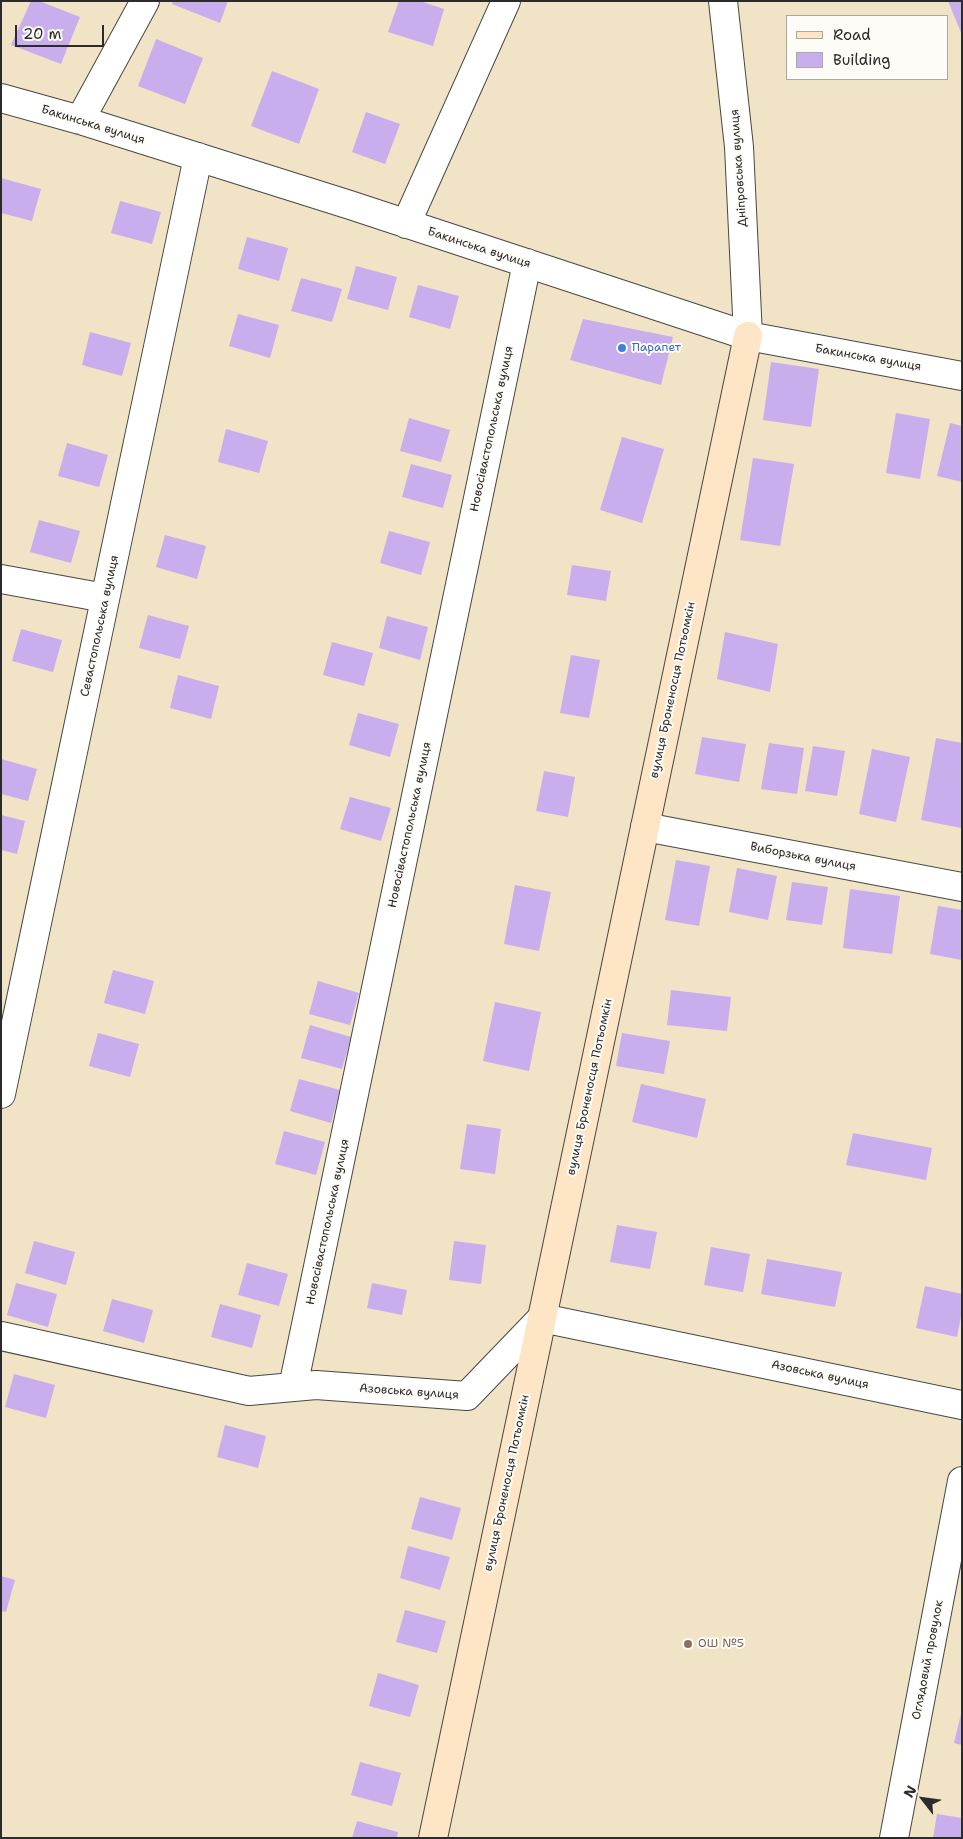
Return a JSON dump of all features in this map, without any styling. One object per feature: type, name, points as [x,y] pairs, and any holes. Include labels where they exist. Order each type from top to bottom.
[{"type":"street","points":[[80,120],[145,1]]},
{"type":"street","points":[[406,224],[506,1]]},
{"type":"street","name":"Дніпровська вулиця","points":[[723,1],[739,147],[748,336]]},
{"type":"street","name":"Бакинська вулиця","points":[[1,98],[80,120],[198,157],[748,336],[962,376]]},
{"type":"street","name":"Севастопольська вулиця","points":[[1,1094],[198,157]]},
{"type":"street","name":"Новосівастопольська вулиця","points":[[293,1387],[527,263]]},
{"type":"street","name":"вулиця Броненосця Потьомкін","points":[[433,1838],[748,336]]},
{"type":"street","points":[[1,578],[105,598]]},
{"type":"street","name":"Виборзька вулиця","points":[[645,827],[962,887]]},
{"type":"street","name":"Азовська вулиця","points":[[1,1336],[249,1391],[316,1385],[467,1396],[542,1318],[962,1405]]},
{"type":"street","name":"Оглядовий провулок","points":[[894,1838],[962,1481]]},
{"type":"building","points":[[31,1],[39,1],[80,17],[61,64],[11,45]]},
{"type":"building","points":[[173,1],[228,1],[220,23],[172,4]]},
{"type":"building","points":[[399,1],[420,1],[444,9],[433,46],[388,32]]},
{"type":"building","points":[[948,1],[962,1],[962,35]]},
{"type":"building","points":[[156,39],[203,58],[185,104],[138,86]]},
{"type":"building","points":[[272,71],[319,89],[299,144],[251,126]]},
{"type":"building","points":[[366,112],[400,124],[385,164],[352,152]]},
{"type":"building","points":[[1,178],[41,189],[32,221],[1,213]]},
{"type":"building","points":[[120,201],[161,212],[152,244],[111,233]]},
{"type":"building","points":[[247,237],[288,248],[279,281],[238,269]]},
{"type":"building","points":[[356,266],[397,277],[388,310],[347,299]]},
{"type":"building","points":[[301,278],[342,289],[332,322],[291,311]]},
{"type":"building","points":[[418,285],[459,296],[450,329],[409,317]]},
{"type":"building","points":[[238,314],[279,325],[270,358],[229,346]]},
{"type":"building","name":"Парапет","points":[[583,319],[673,337],[661,385],[570,360]]},
{"type":"building","points":[[90,332],[131,343],[122,376],[82,365]]},
{"type":"building","points":[[771,362],[819,369],[811,427],[763,420]]},
{"type":"building","points":[[896,413],[930,419],[920,479],[886,473]]},
{"type":"building","points":[[409,418],[450,430],[441,462],[400,451]]},
{"type":"building","points":[[950,423],[962,426],[962,482],[937,476]]},
{"type":"building","points":[[226,429],[268,441],[259,473],[218,462]]},
{"type":"building","points":[[622,437],[664,449],[642,523],[600,510]]},
{"type":"building","points":[[67,443],[108,455],[99,487],[58,476]]},
{"type":"building","points":[[753,458],[794,464],[780,546],[740,540]]},
{"type":"building","points":[[411,464],[452,475],[443,508],[402,497]]},
{"type":"building","points":[[39,520],[80,531],[71,563],[30,552]]},
{"type":"building","points":[[389,531],[430,542],[421,575],[380,563]]},
{"type":"building","points":[[165,535],[206,546],[197,579],[156,567]]},
{"type":"building","points":[[572,565],[611,571],[606,601],[567,595]]},
{"type":"building","points":[[148,615],[189,626],[180,659],[139,648]]},
{"type":"building","points":[[387,616],[428,627],[420,660],[379,648]]},
{"type":"building","points":[[21,629],[62,640],[53,672],[12,661]]},
{"type":"building","points":[[725,632],[778,644],[770,692],[717,679]]},
{"type":"building","points":[[332,642],[373,653],[364,686],[323,675]]},
{"type":"building","points":[[571,655],[600,660],[589,718],[560,713]]},
{"type":"building","points":[[178,675],[219,686],[211,719],[170,708]]},
{"type":"building","points":[[358,713],[399,724],[390,757],[349,745]]},
{"type":"building","points":[[702,737],[746,744],[739,782],[695,774]]},
{"type":"building","points":[[936,738],[962,743],[961,828],[921,820]]},
{"type":"building","points":[[769,743],[804,748],[797,794],[761,789]]},
{"type":"building","points":[[813,746],[845,751],[837,796],[805,791]]},
{"type":"building","points":[[872,749],[910,757],[896,822],[859,814]]},
{"type":"building","points":[[1,759],[37,769],[28,801],[1,794]]},
{"type":"building","points":[[544,771],[575,777],[568,817],[536,811]]},
{"type":"building","points":[[350,797],[391,808],[381,841],[340,829]]},
{"type":"building","points":[[1,815],[25,821],[17,854],[1,850]]},
{"type":"building","points":[[676,860],[710,866],[699,926],[665,920]]},
{"type":"building","points":[[737,868],[777,876],[768,920],[729,912]]},
{"type":"building","points":[[792,882],[828,887],[822,925],[786,920]]},
{"type":"building","points":[[515,885],[551,892],[539,951],[504,944]]},
{"type":"building","points":[[850,889],[900,896],[892,954],[843,948]]},
{"type":"building","points":[[938,906],[962,910],[962,960],[930,954]]},
{"type":"building","points":[[113,970],[154,981],[145,1014],[104,1003]]},
{"type":"building","points":[[318,981],[359,993],[350,1025],[309,1014]]},
{"type":"building","points":[[671,990],[731,997],[727,1031],[667,1025]]},
{"type":"building","points":[[495,1002],[541,1012],[529,1071],[483,1061]]},
{"type":"building","points":[[310,1025],[351,1037],[342,1069],[301,1058]]},
{"type":"building","points":[[98,1033],[139,1044],[130,1077],[89,1066]]},
{"type":"building","points":[[622,1033],[670,1041],[664,1074],[616,1066]]},
{"type":"building","points":[[299,1079],[340,1090],[331,1123],[290,1111]]},
{"type":"building","points":[[641,1084],[706,1099],[697,1138],[632,1122]]},
{"type":"building","points":[[467,1124],[501,1129],[495,1174],[460,1169]]},
{"type":"building","points":[[284,1131],[325,1142],[316,1175],[275,1164]]},
{"type":"building","points":[[853,1133],[932,1148],[926,1180],[846,1165]]},
{"type":"building","points":[[617,1225],[657,1232],[650,1269],[610,1262]]},
{"type":"building","points":[[34,1241],[75,1252],[66,1285],[25,1273]]},
{"type":"building","points":[[454,1241],[486,1245],[481,1284],[449,1280]]},
{"type":"building","points":[[711,1247],[750,1254],[743,1292],[704,1285]]},
{"type":"building","points":[[767,1259],[842,1272],[835,1307],[761,1294]]},
{"type":"building","points":[[247,1263],[288,1274],[279,1306],[238,1295]]},
{"type":"building","points":[[16,1283],[57,1294],[48,1327],[7,1315]]},
{"type":"building","points":[[372,1283],[407,1290],[402,1315],[367,1308]]},
{"type":"building","points":[[925,1286],[962,1294],[962,1312],[957,1337],[916,1328]]},
{"type":"building","points":[[112,1299],[153,1310],[144,1343],[103,1331]]},
{"type":"building","points":[[220,1304],[261,1315],[252,1348],[211,1337]]},
{"type":"building","points":[[14,1374],[55,1385],[46,1418],[5,1407]]},
{"type":"building","points":[[225,1425],[266,1436],[258,1468],[217,1457]]},
{"type":"building","points":[[420,1497],[461,1508],[452,1540],[411,1529]]},
{"type":"building","points":[[408,1546],[450,1557],[440,1590],[400,1578]]},
{"type":"building","points":[[1,1576],[15,1580],[6,1612],[1,1611]]},
{"type":"building","points":[[405,1610],[446,1621],[437,1653],[396,1642]]},
{"type":"building","points":[[378,1673],[419,1685],[410,1717],[369,1706]]},
{"type":"building","points":[[962,1714],[962,1745],[954,1743]]},
{"type":"building","points":[[360,1762],[401,1773],[392,1806],[351,1795]]},
{"type":"building","points":[[937,1814],[962,1818],[962,1838],[933,1838]]},
{"type":"building","points":[[357,1821],[398,1832],[397,1838],[352,1838]]},
{"type":"place","name":"Парапет","points":[[622,348]]},
{"type":"place","name":"ОШ №5","points":[[688,1644]]}]
